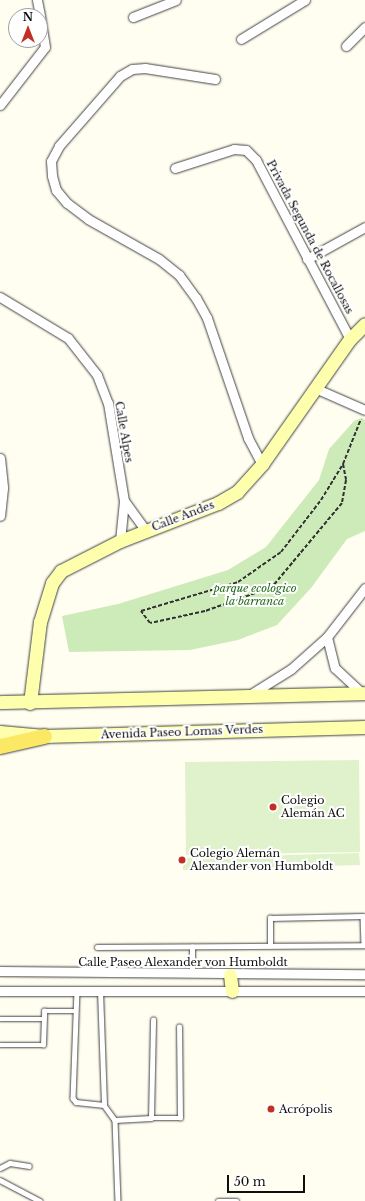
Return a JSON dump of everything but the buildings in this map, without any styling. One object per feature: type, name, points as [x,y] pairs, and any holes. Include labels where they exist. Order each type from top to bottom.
[{"type":"main road","name":"Calle Andes","points":[[30,703],[40,622],[52,583],[73,562],[120,541],[218,503],[237,492],[262,464],[317,389],[350,339],[365,324]]},
{"type":"main road","points":[[0,702],[30,703],[251,694],[363,693]]},
{"type":"main road","name":"Avenida Paseo Lomas Verdes","points":[[0,732],[44,736],[365,727]]},
{"type":"main road","points":[[0,746],[44,736]]},
{"type":"main road","points":[[230,975],[232,991]]},
{"type":"street","points":[[133,17],[176,0]]},
{"type":"street","points":[[241,39],[305,0]]},
{"type":"street","points":[[346,46],[365,27]]},
{"type":"street","points":[[0,105],[44,48]]},
{"type":"street","points":[[215,79],[145,68],[132,69],[120,76],[59,146],[52,162],[52,176],[56,190],[67,202],[88,219],[159,259],[179,275],[196,298],[207,318],[248,438],[262,464]]},
{"type":"street","name":"Privada Segunda de Rocallosas","points":[[174,168],[234,149],[246,150],[256,160],[350,339]]},
{"type":"street","points":[[307,259],[365,228]]},
{"type":"street","name":"Calle Alpes","points":[[0,297],[68,338],[97,375],[108,403],[124,501],[120,541]]},
{"type":"street","points":[[317,389],[365,410]]},
{"type":"street","points":[[0,458],[3,488],[0,516]]},
{"type":"street","name":"Calle Alpes","points":[[124,501],[146,531]]},
{"type":"street","points":[[251,694],[291,669],[327,637],[365,588]]},
{"type":"street","points":[[327,637],[335,668],[363,693]]},
{"type":"street","name":"Calle Paseo Alexander von Humboldt","points":[[0,972],[192,975],[365,974]]},
{"type":"street","points":[[0,990],[365,991]]},
{"type":"lane","points":[[97,947],[192,947],[270,946],[364,944],[363,916],[270,918],[270,946]]},
{"type":"lane","points":[[192,947],[192,975]]},
{"type":"lane","points":[[77,990],[72,1098],[76,1102],[104,1105]]},
{"type":"lane","points":[[100,990],[104,1105],[115,1120],[118,1201]]},
{"type":"lane","points":[[0,1045],[43,1045],[44,1010],[76,1011]]},
{"type":"lane","points":[[0,1019],[43,1019]]},
{"type":"lane","points":[[151,1118],[153,1020]]},
{"type":"lane","points":[[115,1120],[180,1118],[179,1027]]},
{"type":"lane","points":[[0,1168],[10,1163],[29,1166]]},
{"type":"lane","points":[[0,1180],[40,1201]]},
{"type":"lane","points":[[218,1201],[237,1201]]},
{"type":"path","points":[[343,464],[346,480],[342,503],[272,587],[205,611],[150,623],[141,611],[238,582],[281,552],[321,500],[343,464],[365,410]]},
{"type":"green space","name":"parque ecologico la barranca","points":[[362,418],[365,420],[365,531],[347,539],[311,588],[277,625],[238,640],[190,650],[69,652],[62,616],[118,604],[228,570],[266,547],[319,480],[329,449],[354,421]]},
{"type":"green space","name":"Colegio Alemán AC","points":[[359,760],[360,852],[186,855],[185,762]]},
{"type":"green space","points":[[359,853],[360,865],[183,870],[183,858]]},
{"type":"place","name":"Colegio Alemán AC","points":[[273,807]]},
{"type":"place","name":"Colegio Alemán Alexander von Humboldt","points":[[182,860]]},
{"type":"place","name":"Acrópolis","points":[[271,1109]]}]
